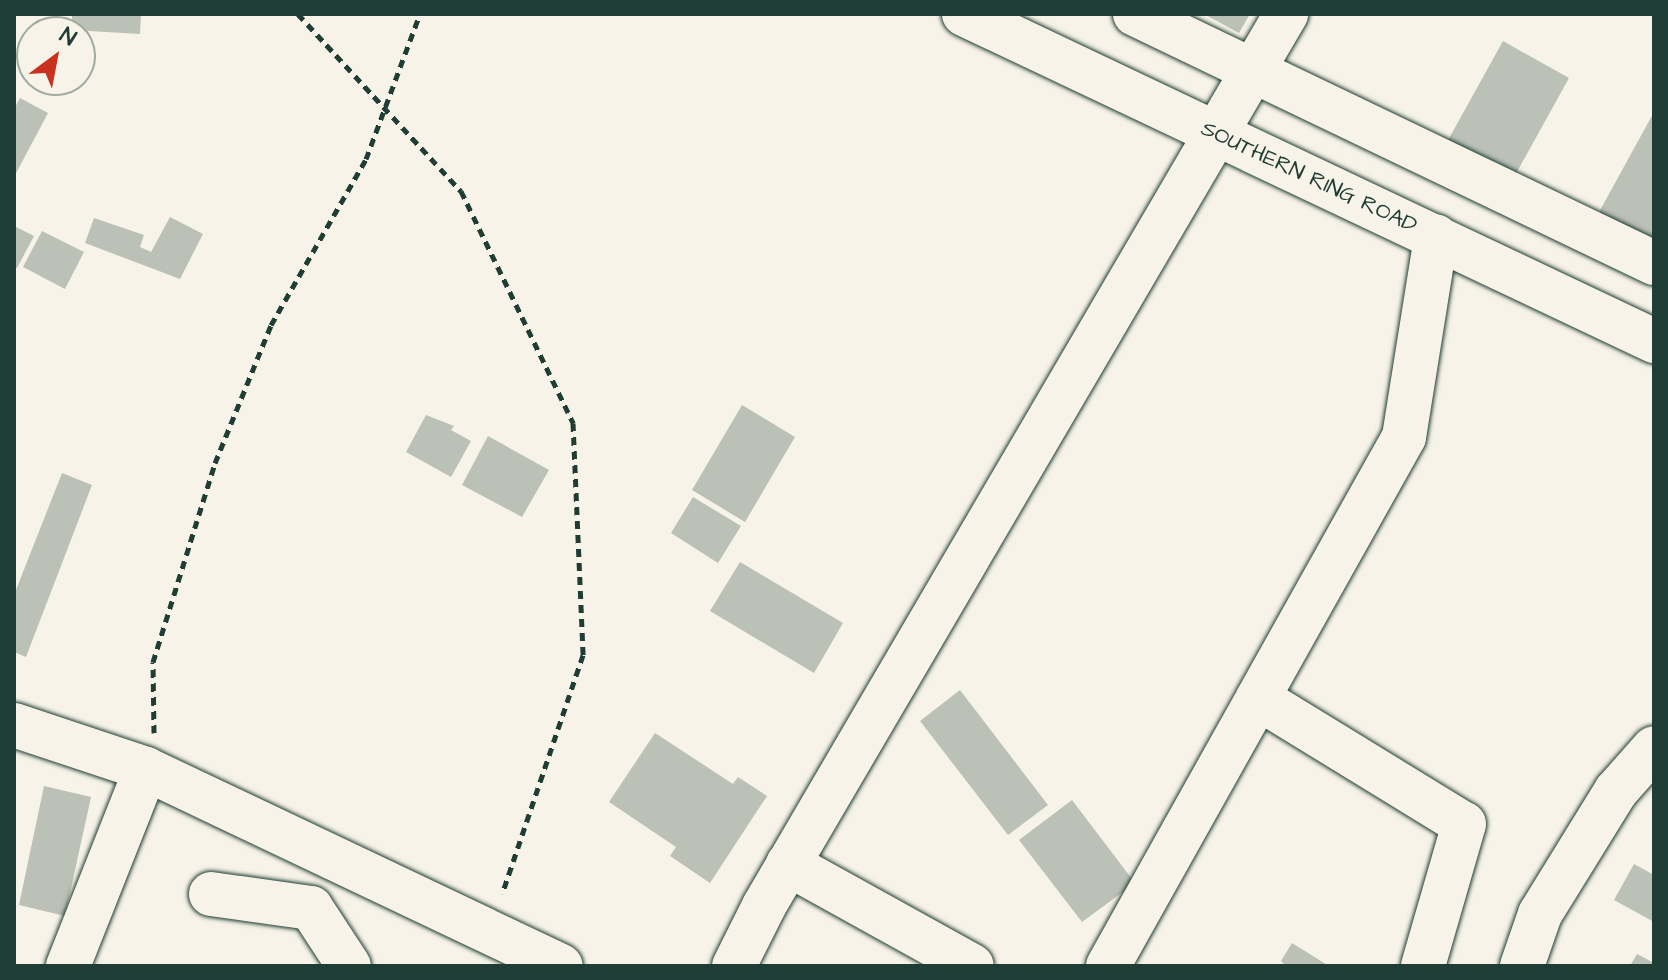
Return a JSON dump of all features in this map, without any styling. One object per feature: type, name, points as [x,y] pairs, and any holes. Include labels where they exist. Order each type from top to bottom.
[{"type":"street","name":"SOUTHERN RING ROAD","points":[[964,14],[1654,341]]},
{"type":"street","points":[[1135,14],[1654,263]]},
{"type":"street","points":[[734,966],[788,864],[1286,14]]},
{"type":"street","points":[[1108,966],[1404,437],[1436,237]]},
{"type":"street","points":[[1258,698],[1464,824],[1423,966]]},
{"type":"street","points":[[14,725],[151,771],[561,966]]},
{"type":"street","points":[[1522,966],[1540,914],[1616,791],[1654,748]]},
{"type":"street","points":[[68,966],[128,814],[151,771]]},
{"type":"street","points":[[93,966],[119,891],[128,814]]},
{"type":"street","points":[[788,864],[972,966]]},
{"type":"street","points":[[211,894],[311,908],[349,966]]},
{"type":"path","points":[[298,14],[461,191],[573,423],[583,655],[490,932]]},
{"type":"path","points":[[151,771],[153,662],[215,463],[271,325],[366,159],[420,14]]},
{"type":"building","points":[[141,14],[140,34],[96,31],[96,16],[72,16]]},
{"type":"building","points":[[1204,14],[1250,14],[1239,33]]},
{"type":"building","points":[[1503,41],[1569,78],[1513,179],[1447,142]]},
{"type":"building","points":[[20,98],[48,113],[14,177],[14,109]]},
{"type":"building","points":[[1654,112],[1654,239],[1598,214]]},
{"type":"building","points":[[170,217],[203,234],[180,279],[85,243],[94,218],[144,235],[140,247],[151,252]]},
{"type":"building","points":[[14,226],[34,236],[17,268],[14,267]]},
{"type":"building","points":[[42,231],[84,252],[65,289],[23,267]]},
{"type":"building","points":[[742,405],[795,437],[745,522],[692,490]]},
{"type":"building","points":[[426,415],[454,426],[451,430],[471,441],[451,477],[406,452]]},
{"type":"building","points":[[488,436],[549,470],[522,517],[462,485]]},
{"type":"building","points":[[62,473],[92,485],[26,657],[14,652],[14,595]]},
{"type":"building","points":[[693,497],[741,526],[718,563],[671,533]]},
{"type":"building","points":[[740,562],[843,623],[814,673],[710,611]]},
{"type":"building","points":[[960,690],[1048,805],[1008,835],[920,721]]},
{"type":"building","points":[[655,733],[733,784],[738,777],[767,796],[710,883],[670,856],[676,847],[609,802]]},
{"type":"building","points":[[44,786],[91,797],[65,916],[19,905]]},
{"type":"building","points":[[1072,800],[1135,883],[1082,922],[1019,840]]},
{"type":"building","points":[[1634,864],[1654,875],[1654,922],[1614,900]]},
{"type":"building","points":[[1292,943],[1329,966],[1286,966],[1281,961]]},
{"type":"building","points":[[1637,954],[1654,963],[1654,966],[1630,966]]}]
